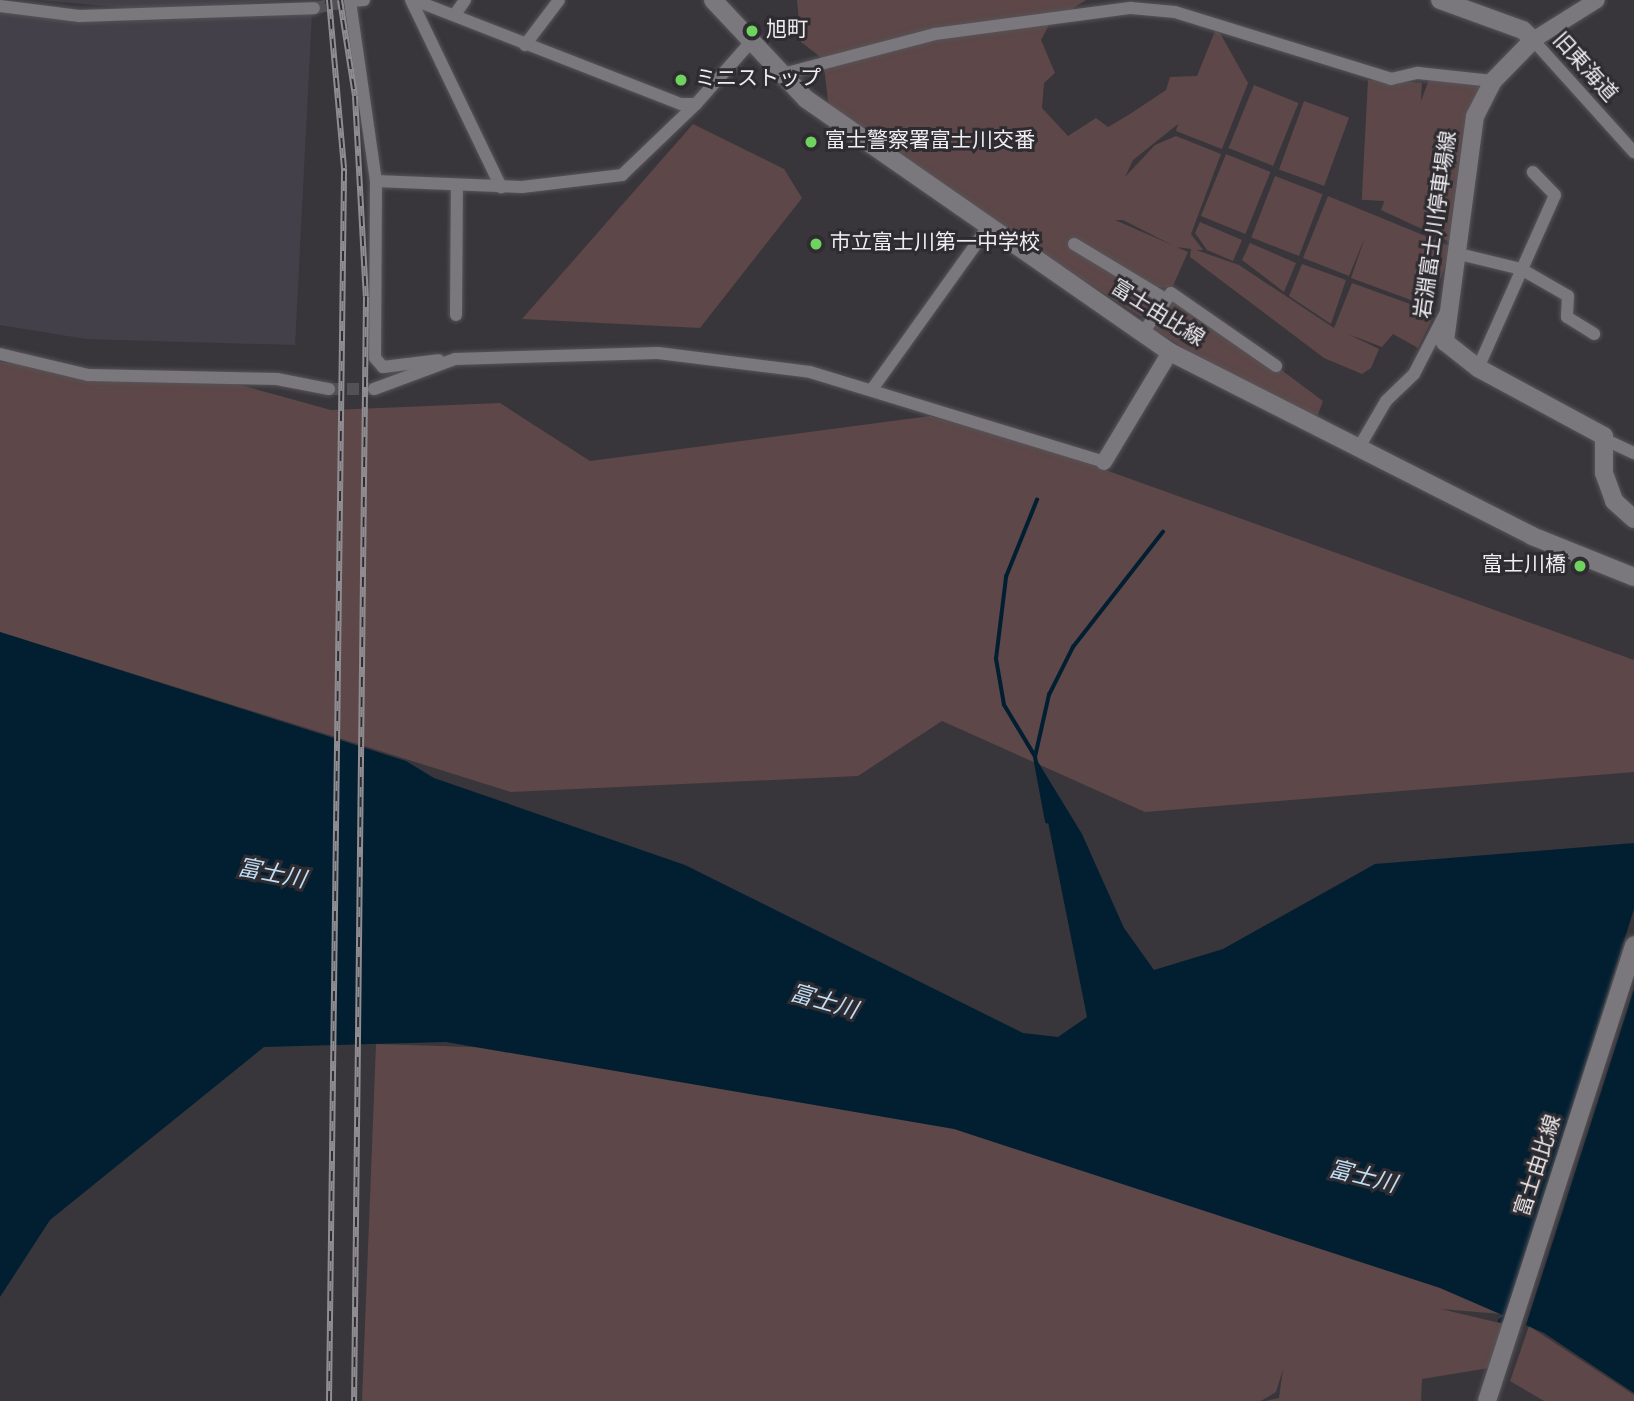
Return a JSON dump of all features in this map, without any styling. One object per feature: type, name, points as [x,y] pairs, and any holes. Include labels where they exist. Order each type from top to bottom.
[{"type":"main road","name":"富士由比線","points":[[712,0],[779,75],[987,229],[1170,352],[1361,444],[1532,536],[1634,577]]},
{"type":"main road","points":[[1440,0],[1523,30],[1533,40]]},
{"type":"main road","name":"岩淵富士川停車場線","points":[[1533,40],[1493,81],[1475,116],[1446,312],[1446,342],[1478,368],[1608,441]]},
{"type":"main road","points":[[1608,441],[1604,463],[1611,492],[1618,508],[1634,519]]},
{"type":"main road","name":"富士由比線","points":[[1489,1395],[1634,945]]},
{"type":"street","points":[[364,0],[350,1],[376,181],[375,358],[383,367],[541,353],[658,353],[785,368],[873,388],[1104,462],[1170,352]]},
{"type":"street","points":[[413,0],[456,13],[525,45],[663,99],[696,104]]},
{"type":"street","points":[[413,0],[501,187]]},
{"type":"street","points":[[456,13],[465,0]]},
{"type":"street","points":[[525,45],[559,0]]},
{"type":"street","points":[[1088,0],[1112,9]]},
{"type":"street","points":[[1533,40],[1597,0]]},
{"type":"street","points":[[0,6],[92,16],[314,8]]},
{"type":"street","points":[[779,75],[883,44],[1112,9],[1175,12],[1391,79],[1418,73],[1493,81]]},
{"type":"street","name":"旧東海道","points":[[1533,40],[1634,152]]},
{"type":"street","points":[[376,181],[457,187],[501,187],[622,174],[696,104],[750,43]]},
{"type":"street","points":[[1478,368],[1556,195],[1533,172]]},
{"type":"street","points":[[457,187],[457,315]]},
{"type":"street","points":[[873,388],[987,229]]},
{"type":"street","points":[[1074,244],[1165,299]]},
{"type":"street","points":[[1455,253],[1521,268],[1568,296],[1567,317],[1594,334]]},
{"type":"street","points":[[1142,334],[1171,293],[1182,296],[1276,366]]},
{"type":"street","points":[[1361,444],[1387,401],[1414,374],[1446,312]]},
{"type":"street","points":[[0,354],[88,375],[277,379],[330,389]]},
{"type":"street","points":[[374,388],[446,363]]},
{"type":"street","points":[[1608,441],[1633,451]]},
{"type":"shaded area","points":[[38,0],[287,0],[151,10]]},
{"type":"shaded area","points":[[797,0],[1086,0],[1050,23],[1041,40],[1055,73],[1044,83],[1042,108],[1068,136],[1096,118],[1108,127],[1166,90],[1170,77],[1197,76],[1215,31],[1220,33],[1248,83],[1222,149],[1176,131],[1178,124],[1133,160],[1125,177],[1155,145],[1176,136],[1221,154],[1191,234],[1203,250],[1196,250],[1239,265],[1334,328],[1352,283],[1435,313],[1418,348],[1393,334],[1382,347],[1348,334],[1379,349],[1371,368],[1362,374],[1324,358],[1190,257],[1191,249],[1177,247],[1188,252],[1172,288],[1152,287],[1158,294],[1181,295],[1323,401],[1317,417],[1200,358],[1150,327],[1162,310],[1152,306],[1145,319],[951,197],[829,109],[823,59],[801,42]],"holes":[[[1115,220],[1123,220],[1172,245]]]},
{"type":"shaded area","points":[[0,11],[115,22],[312,13],[295,345],[86,339],[0,325]]},
{"type":"shaded area","points":[[1431,74],[1485,85],[1450,242],[1381,210]]},
{"type":"shaded area","points":[[1368,80],[1422,83],[1416,203],[1362,200]]},
{"type":"shaded area","points":[[1254,85],[1299,103],[1273,166],[1229,148]]},
{"type":"shaded area","points":[[1304,101],[1349,117],[1324,186],[1279,170]]},
{"type":"shaded area","points":[[693,124],[784,169],[802,198],[700,328],[522,319]]},
{"type":"shaded area","points":[[1226,154],[1271,172],[1245,234],[1201,216]]},
{"type":"shaded area","points":[[1275,176],[1323,194],[1299,256],[1251,238]]},
{"type":"shaded area","points":[[1328,196],[1452,247],[1430,307],[1351,278],[1365,237],[1349,276],[1303,258]]},
{"type":"shaded area","points":[[1200,222],[1242,240],[1233,261],[1207,250],[1195,233]]},
{"type":"shaded area","points":[[1250,243],[1296,263],[1284,292],[1242,260]]},
{"type":"shaded area","points":[[1302,264],[1346,280],[1331,324],[1289,296]]},
{"type":"shaded area","points":[[0,362],[215,378],[331,410],[500,403],[590,461],[930,416],[1050,450],[1634,660],[1634,772],[1145,812],[942,721],[858,776],[511,792],[0,632]]},
{"type":"shaded area","points":[[376,1044],[570,1050],[822,1097],[1251,1198],[1501,1314],[1441,1309],[1504,1324],[1489,1368],[1422,1379],[1421,1401],[1265,1401],[1279,1398],[1283,1369],[1276,1392],[1261,1401],[362,1401]]},
{"type":"shaded area","points":[[1529,1326],[1634,1395],[1634,1401],[1544,1401],[1510,1381]]},
{"type":"water","name":"富士川","points":[[0,632],[406,761],[434,778],[685,865],[1023,1033],[1058,1037],[1087,1017],[1035,757],[1082,834],[1124,928],[1154,970],[1223,949],[1375,864],[1634,843],[1634,1393],[1544,1333],[1440,1288],[954,1129],[446,1042],[264,1047],[50,1220],[0,1297]]},
{"type":"pier","points":[[1634,909],[1634,989],[1525,1328],[1505,1320]]},
{"type":"waterway","points":[[1034,755],[1004,705],[996,659],[1006,577],[1037,500]]},
{"type":"waterway","points":[[1047,822],[1035,757],[1049,695],[1073,647],[1163,532]]},
{"type":"waterway","points":[[1500,1321],[1508,1314]]},
{"type":"tunnel","points":[[314,8],[350,1]]},
{"type":"tunnel","points":[[329,389],[374,389]]},
{"type":"railway","points":[[329,0],[344,168],[329,1401]]},
{"type":"railway","points":[[340,0],[355,96],[366,297],[354,1401]]},
{"type":"place","name":"旭町","points":[[752,31]]},
{"type":"place","name":"ミニストップ","points":[[681,80]]},
{"type":"place","name":"富士警察署富士川交番","points":[[811,142]]},
{"type":"place","name":"市立富士川第一中学校","points":[[816,244]]},
{"type":"place","name":"富士川橋","points":[[1580,566]]}]
